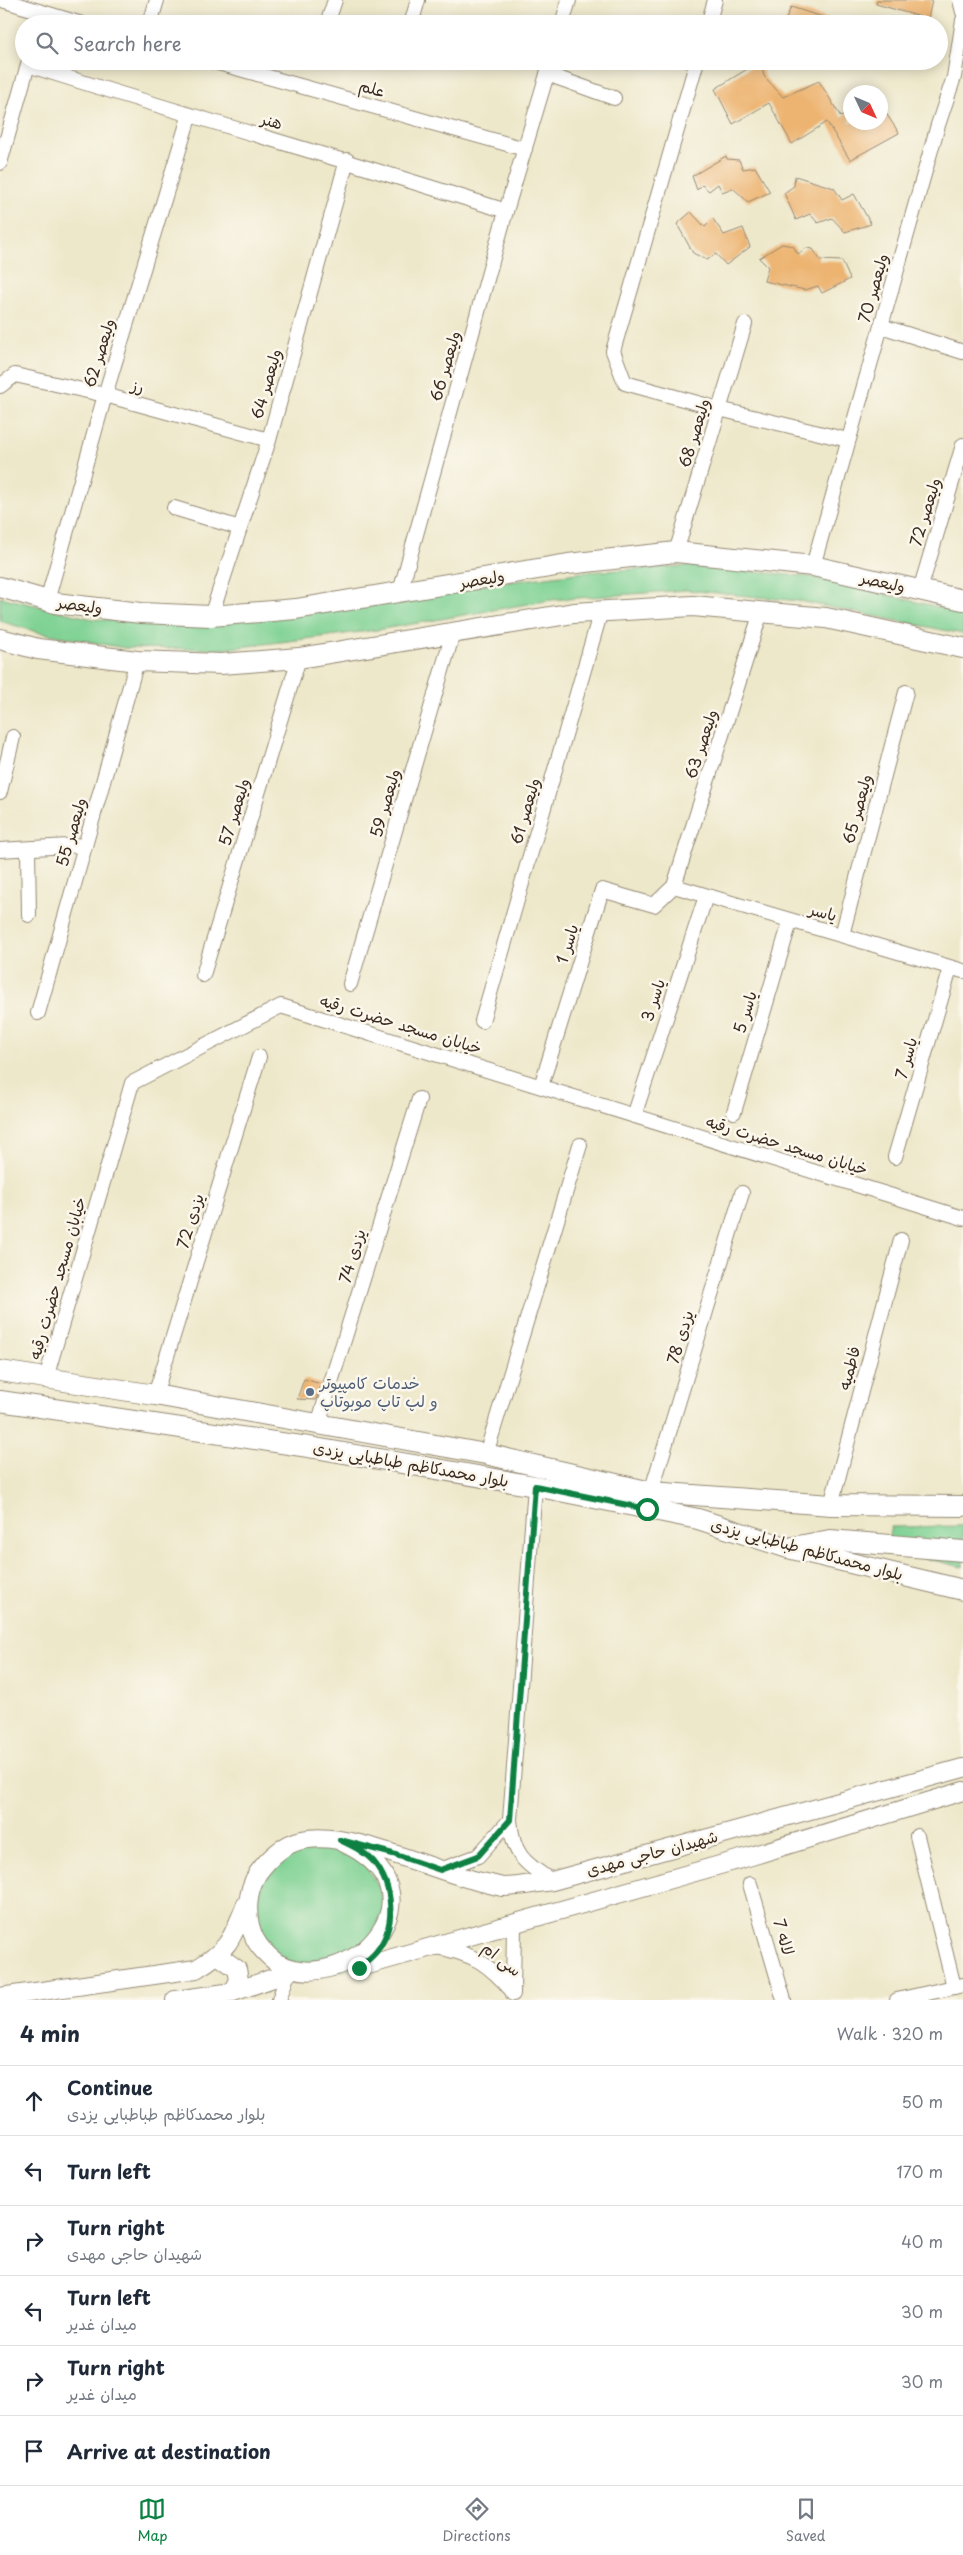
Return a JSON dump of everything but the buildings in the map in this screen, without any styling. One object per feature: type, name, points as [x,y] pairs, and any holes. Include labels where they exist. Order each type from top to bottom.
[{"type":"main road","name":"ولیعصر","points":[[0,587],[47,600],[141,613],[211,616],[296,609],[568,564],[676,552],[813,566],[963,600]]},
{"type":"main road","points":[[0,639],[38,649],[137,661],[222,664],[299,658],[574,613],[693,606],[826,618],[963,648]]},
{"type":"main road","name":"بلوار محمدکاظم طباطبایی یزدی","points":[[0,1371],[154,1395],[486,1454],[651,1492],[831,1505],[963,1506]]},
{"type":"main road","name":"بلوار محمدکاظم طباطبایی یزدی","points":[[0,1401],[315,1448],[535,1486],[698,1519],[788,1548],[963,1590]]},
{"type":"main road","points":[[788,1548],[830,1540],[963,1551]]},
{"type":"street","points":[[2,0],[34,15]]},
{"type":"street","points":[[153,15],[157,0]]},
{"type":"street","points":[[330,15],[335,0]]},
{"type":"street","points":[[414,15],[418,0]]},
{"type":"street","points":[[565,15],[569,0]]},
{"type":"street","points":[[711,15],[715,0]]},
{"type":"street","points":[[960,0],[963,12]]},
{"type":"street","name":"ولیعصر 70","points":[[813,566],[938,125],[954,77],[963,20]]},
{"type":"street","points":[[0,163],[26,70]]},
{"type":"street","name":"هنر","points":[[49,70],[189,117],[348,160],[506,211]]},
{"type":"street","name":"علم","points":[[242,70],[525,149]]},
{"type":"street","name":"ولیعصر 66","points":[[400,592],[506,211],[548,70]]},
{"type":"street","points":[[553,70],[614,98]]},
{"type":"street","points":[[694,70],[613,351],[625,383],[720,409],[848,440]]},
{"type":"street","name":"ولیعصر 62","points":[[47,600],[105,395],[189,117]]},
{"type":"street","name":"ولیعصر 64","points":[[211,616],[268,440],[348,160]]},
{"type":"street","name":"ولیعصر 68","points":[[676,552],[745,324]]},
{"type":"street","points":[[881,326],[963,352]]},
{"type":"street","name":"رز","points":[[0,386],[16,376],[105,395],[268,440]]},
{"type":"street","name":"ولیعصر 72","points":[[920,590],[963,445]]},
{"type":"street","points":[[174,508],[240,528]]},
{"type":"street","name":"ولیعصر 61","points":[[482,1021],[601,611]]},
{"type":"street","name":"ولیعصر 63","points":[[674,886],[761,612]]},
{"type":"street","name":"ولیعصر 59","points":[[350,984],[453,633]]},
{"type":"street","name":"ولیعصر 57","points":[[203,975],[299,658]]},
{"type":"street","name":"ولیعصر 55","points":[[38,1013],[137,661]]},
{"type":"street","name":"ولیعصر 65","points":[[842,935],[906,692]]},
{"type":"street","points":[[0,792],[13,737]]},
{"type":"street","points":[[0,850],[85,845]]},
{"type":"street","points":[[28,849],[29,915]]},
{"type":"street","name":"یاسر","points":[[674,886],[956,970]]},
{"type":"street","name":"یاسر 1","points":[[541,1086],[602,890],[654,905],[674,886]]},
{"type":"street","name":"یاسر 3","points":[[634,1116],[706,896]]},
{"type":"street","name":"یاسر 5","points":[[734,1112],[790,922]]},
{"type":"street","name":"یاسر 7","points":[[895,1157],[956,970]]},
{"type":"street","name":"خیابان مسجد حضرت رقیه","points":[[46,1378],[132,1083],[281,1006],[963,1218]]},
{"type":"street","name":"یزدی 72","points":[[154,1395],[259,1057]]},
{"type":"street","name":"یزدی 74","points":[[318,1424],[419,1099]]},
{"type":"street","points":[[486,1454],[580,1145]]},
{"type":"street","name":"یزدی 78","points":[[651,1492],[742,1193]]},
{"type":"street","name":"فاطمیه","points":[[831,1505],[901,1240]]},
{"type":"street","points":[[535,1486],[510,1820],[516,1850],[528,1865],[552,1881]]},
{"type":"street","name":"شهیدان حاجی مهدی","points":[[340,1840],[502,1887],[552,1881],[963,1768]]},
{"type":"street","name":"شهیدان حاجی مهدی","points":[[359,1968],[748,1857],[963,1791]]},
{"type":"street","points":[[440,1870],[478,1856],[510,1820]]},
{"type":"street","points":[[897,2000],[958,1986],[917,1836]]},
{"type":"street","points":[[0,1997],[196,1969],[219,1956],[233,1936],[257,1876],[268,1860],[283,1848],[311,1839],[340,1840],[358,1848],[372,1861],[384,1877],[390,1902],[388,1929],[376,1951],[359,1968],[336,1978],[311,1980],[288,1973],[259,1947],[253,1935],[248,1908],[250,1894]]},
{"type":"street","name":"لاله 7","points":[[750,1884],[784,2000]]},
{"type":"street","name":"سی ام","points":[[513,1996],[514,1924]]},
{"type":"street","name":"سی ام","points":[[434,1947],[459,1950],[483,1962],[496,1972],[513,1996]]},
{"type":"street","points":[[219,1956],[237,1969],[240,1980],[233,1992]]},
{"type":"street","points":[[175,2000],[233,1992],[288,1973]]},
{"type":"street","points":[[279,2000],[288,1973]]},
{"type":"green space","points":[[689,566],[813,577],[963,613],[963,634],[799,601],[686,590],[551,600],[377,630],[224,649],[124,648],[37,632],[0,621],[0,597],[93,619],[183,624],[585,572]]},
{"type":"green space","points":[[963,1526],[963,1567],[911,1555],[886,1546],[891,1527]]},
{"type":"green space","points":[[313,1845],[337,1849],[363,1861],[380,1889],[385,1909],[359,1968],[339,1972],[299,1971],[265,1943],[254,1910],[257,1894],[266,1871],[286,1854]]},
{"type":"place","name":"خدمات کامپیوتر و لپ تاپ موبوتاپ","points":[[310,1392]]},
{"type":"route","points":[[359,1968],[376,1951],[388,1929],[390,1902],[384,1877],[372,1861],[358,1848],[340,1840],[393,1854],[440,1870],[478,1856],[510,1820],[535,1486],[647,1509]]}]
